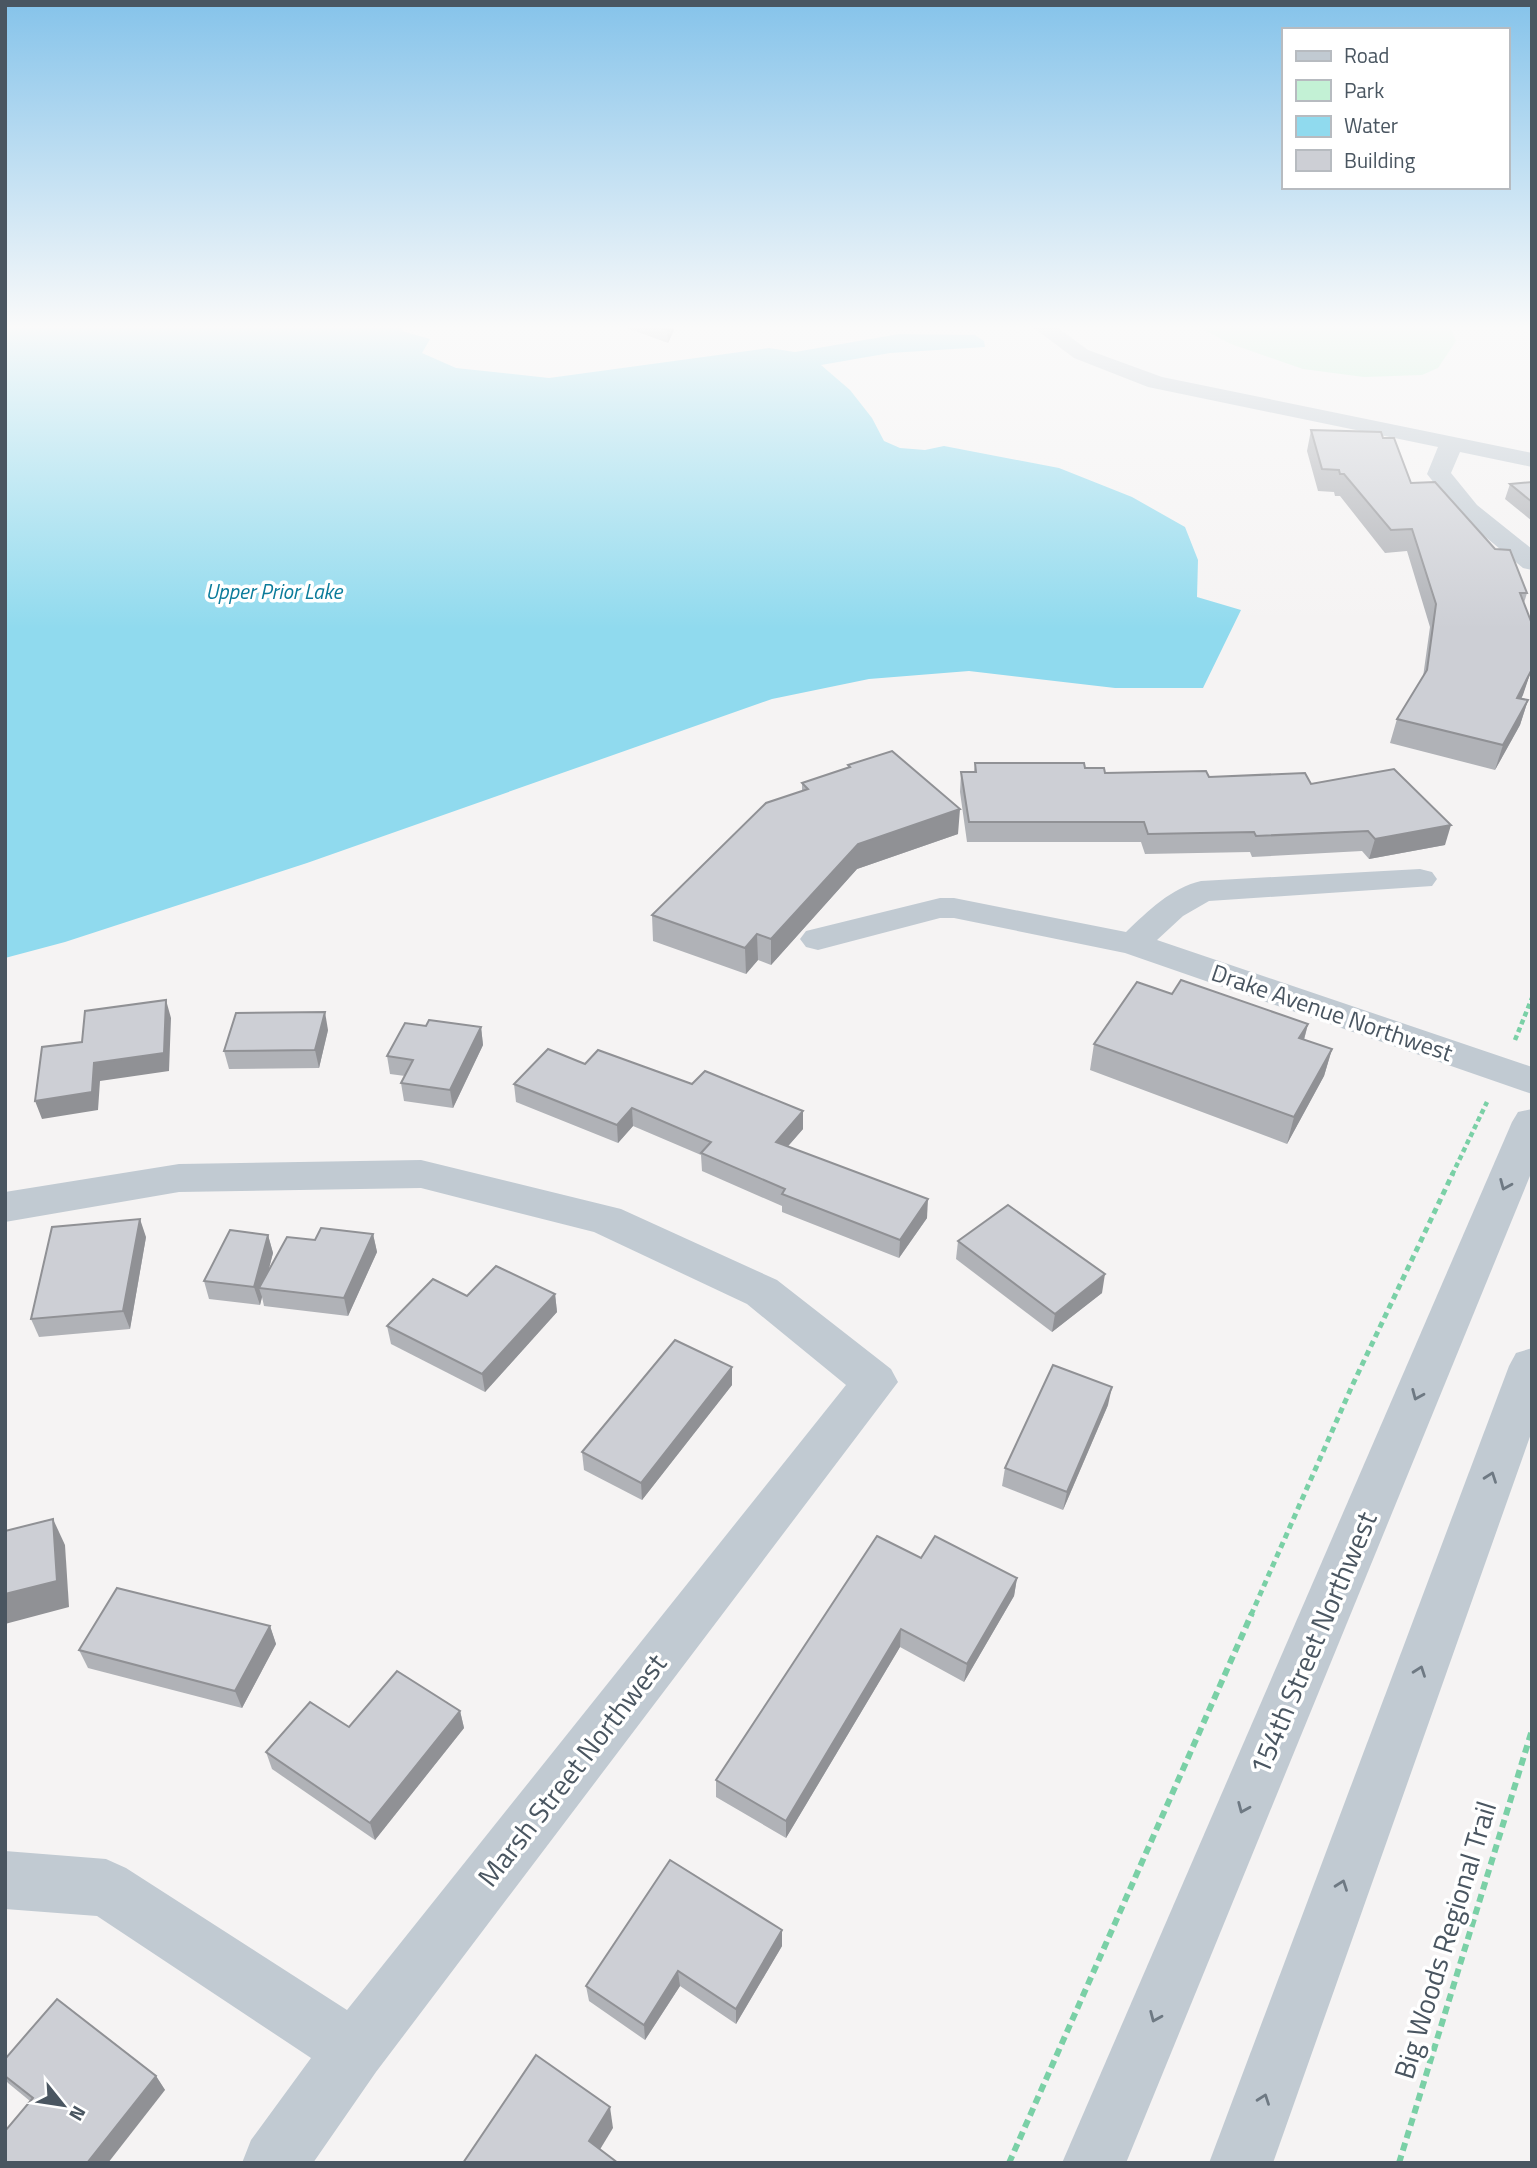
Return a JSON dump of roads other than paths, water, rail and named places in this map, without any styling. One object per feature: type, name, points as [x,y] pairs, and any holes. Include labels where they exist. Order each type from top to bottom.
[{"type":"street","points":[[1366,426],[1532,460]]},
{"type":"street","points":[[1451,444],[1439,474],[1468,510],[1532,562]]},
{"type":"street","points":[[1133,944],[1171,909],[1201,891],[1420,879]]},
{"type":"street","name":"Drake Avenue Northwest","points":[[818,939],[940,908],[954,908],[1133,944],[1517,1076]]},
{"type":"street","name":"154th Street Northwest","points":[[1094,2163],[1532,1122]]},
{"type":"street","name":"Marsh Street Northwest","points":[[5,1207],[179,1178],[421,1174],[618,1225],[762,1292],[875,1382],[354,2050],[274,2163]]},
{"type":"street","points":[[1241,2163],[1532,1366]]},
{"type":"street","points":[[5,1880],[106,1888],[354,2050]]},
{"type":"water","name":"Upper Prior Lake","points":[[5,426],[876,426],[884,441],[900,448],[925,450],[944,446],[1059,468],[1132,497],[1185,527],[1198,560],[1197,597],[1241,610],[1203,688],[1115,688],[969,671],[869,679],[772,699],[307,863],[65,942],[5,958]]}]
